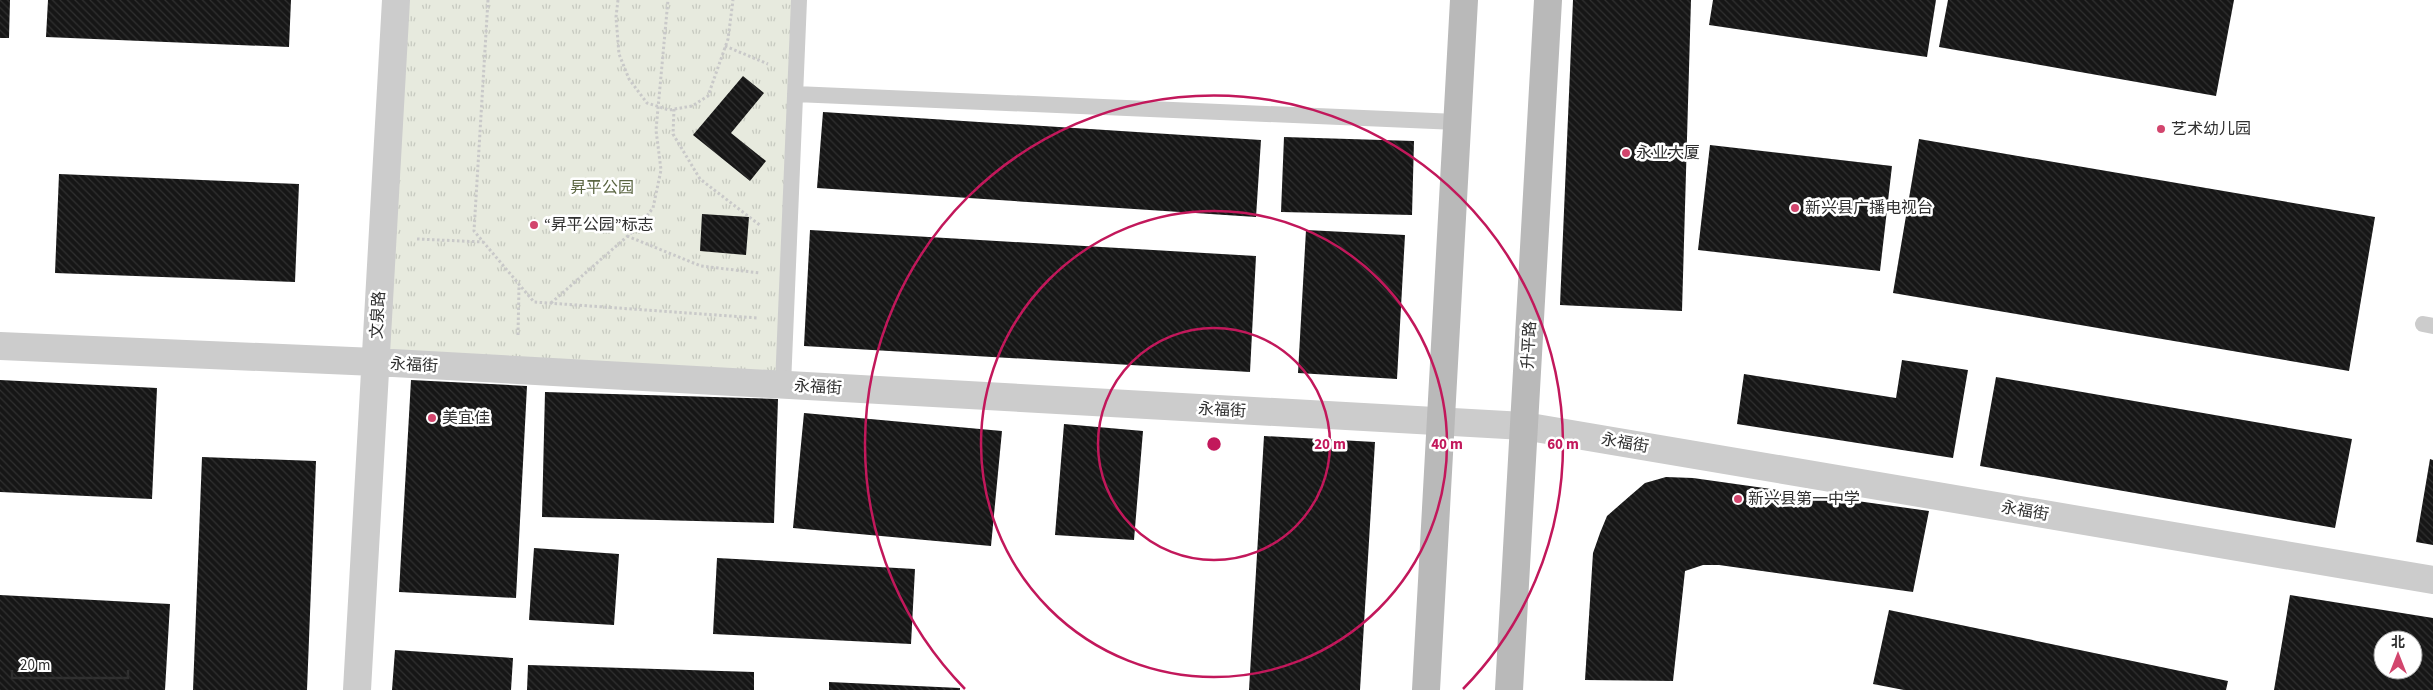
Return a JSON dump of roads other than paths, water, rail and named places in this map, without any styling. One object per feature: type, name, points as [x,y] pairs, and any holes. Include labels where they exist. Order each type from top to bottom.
[{"type":"street","name":"文泉路","points":[[357,690],[396,0]]},
{"type":"street","points":[[1426,690],[1464,0]]},
{"type":"street","name":"升平路","points":[[1510,690],[1548,0]]},
{"type":"street","name":"永福街","points":[[0,346],[375,362],[1524,426],[2433,580]]},
{"type":"lane","points":[[783,385],[799,0]]},
{"type":"lane","points":[[795,94],[1457,122]]},
{"type":"place","name":"艺术幼儿园","points":[[2161,129]]},
{"type":"place","name":"永业大厦","points":[[1626,153]]},
{"type":"place","name":"新兴县广播电视台","points":[[1795,208]]},
{"type":"place","name":"“昇平公园”标志","points":[[534,225]]},
{"type":"place","name":"美宜佳","points":[[432,418]]},
{"type":"place","name":"新兴县第一中学","points":[[1738,499]]},
{"type":"park label","name":"昇平公园","points":[[602,188]]}]
